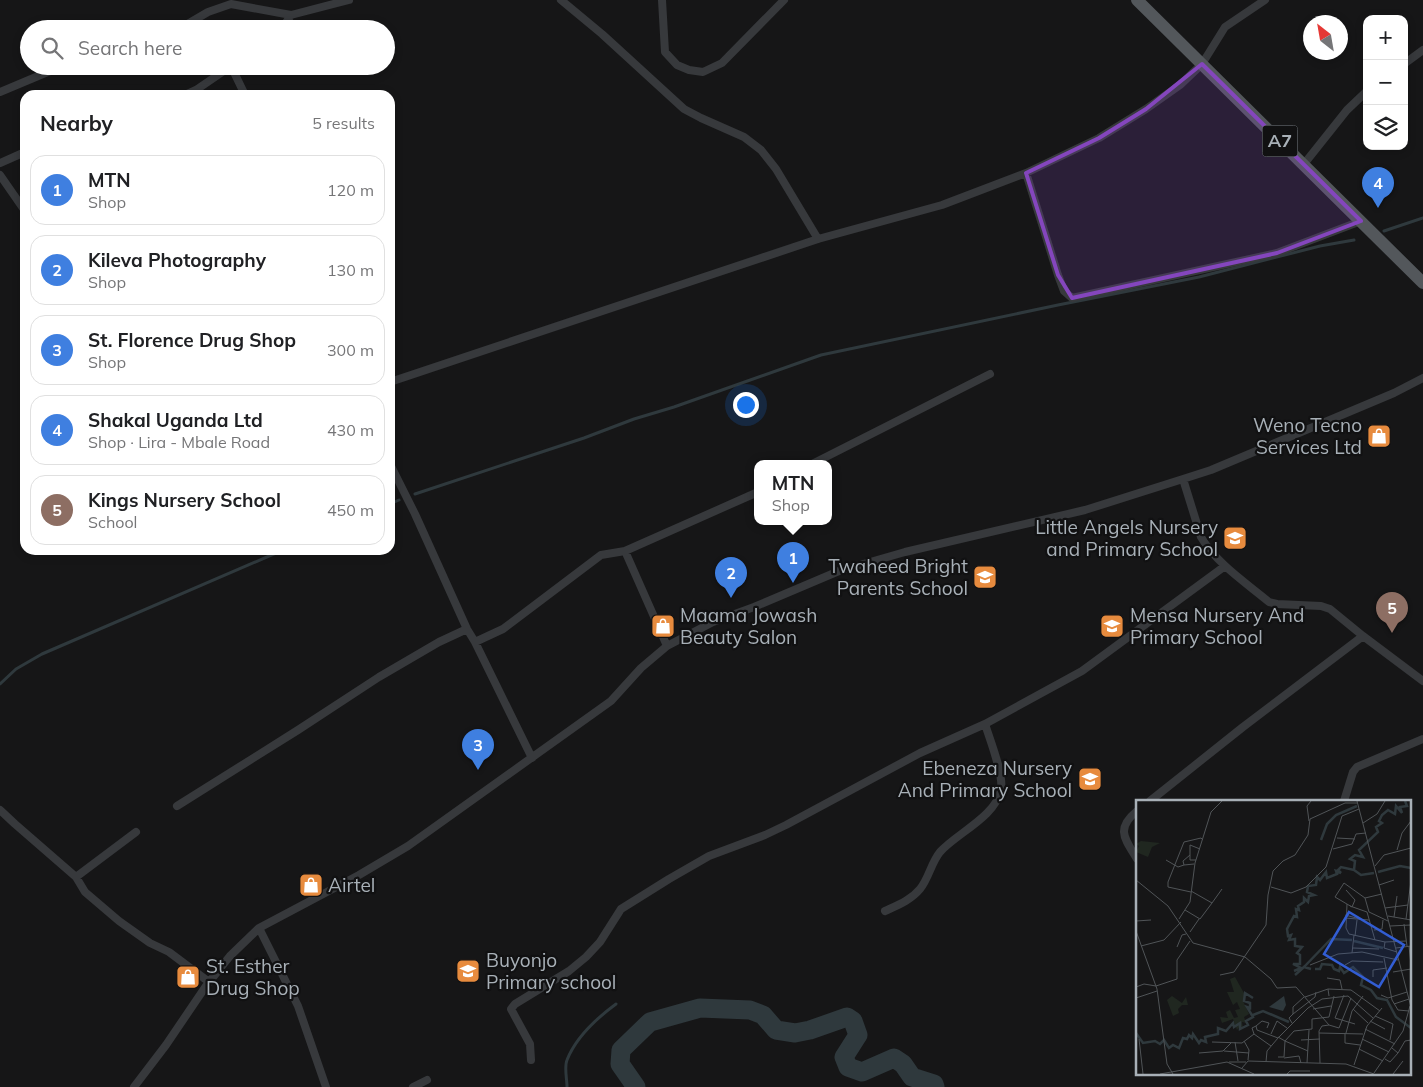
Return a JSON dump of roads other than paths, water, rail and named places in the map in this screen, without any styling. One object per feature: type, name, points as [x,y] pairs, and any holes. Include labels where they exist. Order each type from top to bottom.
[{"type":"main road","name":"A7","points":[[1137,0],[1423,283]]},
{"type":"street","points":[[194,20],[208,12],[231,4],[291,15],[348,0]]},
{"type":"street","points":[[561,0],[602,34],[684,108],[701,118],[744,137],[761,150],[776,169],[818,239]]},
{"type":"street","points":[[662,0],[665,52],[677,65],[689,70],[703,72],[722,63],[784,0]]},
{"type":"street","points":[[395,380],[818,239],[942,204],[1026,173],[1099,138],[1180,85],[1202,64],[1225,27],[1265,0]]},
{"type":"street","points":[[288,20],[291,15]]},
{"type":"street","points":[[1408,61],[1423,50]]},
{"type":"street","points":[[0,92],[41,75]]},
{"type":"street","points":[[193,90],[217,75]]},
{"type":"street","points":[[235,75],[243,90]]},
{"type":"street","points":[[1304,164],[1347,110],[1363,95]]},
{"type":"street","points":[[0,163],[20,154]]},
{"type":"street","points":[[1026,173],[1058,275],[1064,291],[1072,298],[1277,253],[1361,221]]},
{"type":"street","points":[[0,175],[20,204]]},
{"type":"street","points":[[820,460],[990,374]]},
{"type":"street","points":[[134,1087],[166,1045],[209,982],[230,956],[259,928],[359,876],[408,846],[611,702],[641,668],[668,646],[712,622],[754,607],[839,571],[905,552],[1085,510],[1211,470],[1394,393],[1423,378]]},
{"type":"street","points":[[395,474],[467,630],[475,642],[532,758]]},
{"type":"street","points":[[1183,479],[1201,537],[1225,566],[1270,602],[1321,606],[1330,609],[1423,681]]},
{"type":"street","points":[[475,642],[503,629],[601,555],[625,551],[754,494]]},
{"type":"street","points":[[625,551],[668,646]]},
{"type":"street","points":[[531,1060],[530,1044],[511,1009],[515,1004],[569,971],[586,957],[600,942],[621,909],[709,856],[766,835],[869,779],[985,724],[1082,670],[1225,566]]},
{"type":"street","points":[[177,806],[379,677],[439,642],[467,630]]},
{"type":"street","points":[[1151,800],[1243,727],[1363,636]]},
{"type":"street","points":[[885,911],[907,900],[921,888],[932,863],[940,852],[980,819],[997,800],[1001,789],[998,768],[985,724]]},
{"type":"street","points":[[1344,800],[1353,772],[1357,767],[1423,739]]},
{"type":"street","points":[[0,810],[76,876],[86,892],[119,921],[150,943],[169,952],[209,982]]},
{"type":"street","points":[[1136,812],[1126,820],[1123,827],[1124,837],[1136,857]]},
{"type":"street","points":[[76,876],[136,832]]},
{"type":"street","points":[[259,928],[298,1006],[326,1087]]},
{"type":"street","points":[[413,1087],[427,1080]]},
{"type":"waterway","points":[[1384,231],[1423,218]]},
{"type":"waterway","points":[[415,494],[584,438],[821,355],[1199,277],[1320,246],[1354,240]]},
{"type":"waterway","points":[[395,502],[399,500]]},
{"type":"waterway","points":[[0,684],[16,669],[42,654],[271,555]]},
{"type":"waterway","points":[[567,1087],[566,1066],[571,1052],[581,1036],[616,1004]]},
{"type":"waterway","points":[[636,1087],[620,1064],[621,1050],[650,1022],[700,1008],[750,1010],[763,1015],[776,1030],[795,1033],[810,1030],[847,1017],[853,1021],[858,1035],[844,1057],[848,1067],[862,1072],[894,1058],[903,1064],[912,1077],[934,1084],[935,1087]]},
{"type":"place","name":"Shakal Uganda Ltd","points":[[1378,208]]},
{"type":"place","name":"Weno Tecno Services Ltd","points":[[1379,436]]},
{"type":"place","name":"Little Angels Nursery and Primary School","points":[[1235,538]]},
{"type":"place","name":"Twaheed Bright Parents School","points":[[985,577]]},
{"type":"place","name":"MTN","points":[[793,583]]},
{"type":"place","name":"Kileva Photography","points":[[731,598]]},
{"type":"place","name":"Maama Jowash Beauty Salon","points":[[663,626]]},
{"type":"place","name":"Mensa Nursery And Primary School","points":[[1112,626]]},
{"type":"place","name":"Kings Nursery School","points":[[1392,633]]},
{"type":"place","name":"St. Florence Drug Shop","points":[[478,770]]},
{"type":"place","name":"Ebeneza Nursery And Primary School","points":[[1090,779]]},
{"type":"place","name":"Airtel","points":[[311,885]]},
{"type":"place","name":"Buyonjo Primary school","points":[[468,971]]},
{"type":"place","name":"St. Esther Drug Shop","points":[[188,977]]}]
